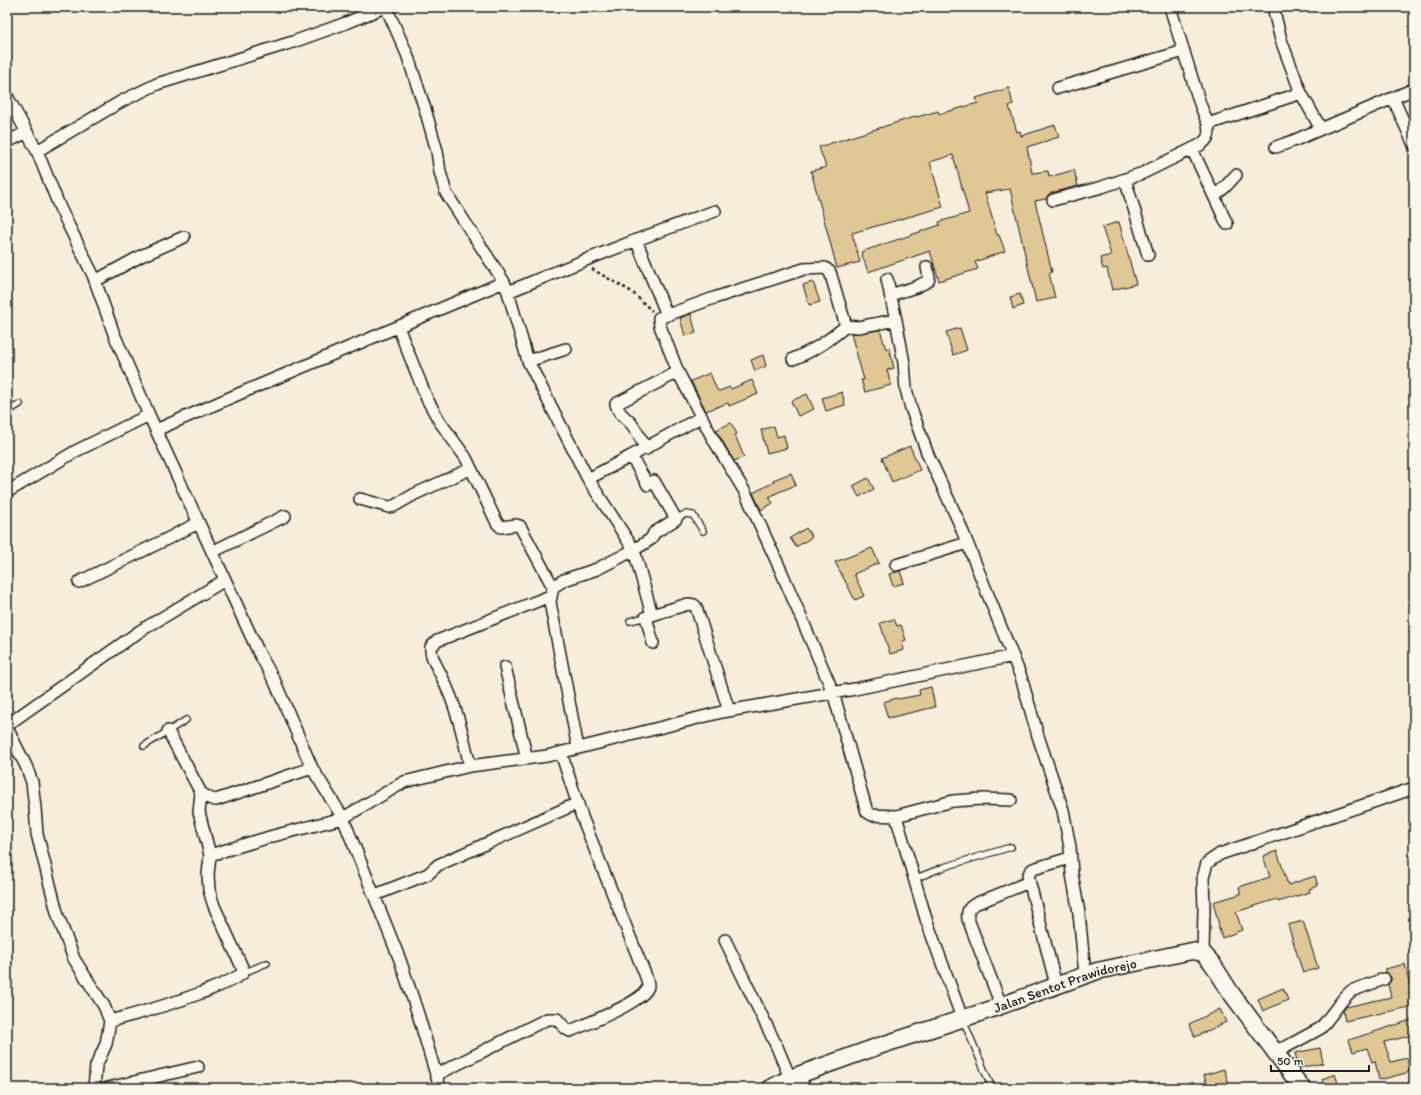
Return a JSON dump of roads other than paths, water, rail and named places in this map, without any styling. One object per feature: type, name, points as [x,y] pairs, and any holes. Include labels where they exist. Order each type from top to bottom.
[{"type":"main road","name":"Jalan Sentot Prawidorejo","points":[[772,1088],[800,1082],[963,1021],[1001,1005],[1097,971],[1192,951],[1203,953]]},
{"type":"main road","points":[[1203,953],[1212,963],[1231,993],[1276,1050],[1302,1088]]},
{"type":"street","points":[[36,151],[122,101],[157,84],[293,42],[386,7],[407,54],[425,109],[437,151],[440,172],[446,193],[506,287],[528,361],[588,479],[634,550],[649,616],[653,643]]},
{"type":"street","points":[[1052,200],[1102,187],[1144,173],[1207,140],[1210,133],[1208,124],[1200,104],[1170,7]]},
{"type":"street","points":[[1273,7],[1281,40],[1301,93],[1321,128]]},
{"type":"street","points":[[1058,88],[1184,51]]},
{"type":"street","points":[[1276,147],[1293,142],[1321,128],[1414,89]]},
{"type":"street","points":[[1208,124],[1301,93]]},
{"type":"street","points":[[7,96],[27,132],[60,208],[95,280],[114,334],[149,415],[258,651],[275,682],[312,768],[343,818],[375,895],[411,994],[440,1088]]},
{"type":"street","points":[[1393,98],[1414,145]]},
{"type":"street","points":[[7,142],[27,132]]},
{"type":"street","points":[[1192,149],[1227,224]]},
{"type":"street","points":[[1214,196],[1236,175]]},
{"type":"street","points":[[1125,179],[1148,255]]},
{"type":"street","points":[[156,430],[398,328],[715,211]]},
{"type":"street","points":[[95,280],[141,256],[184,237]]},
{"type":"street","points":[[636,240],[663,317],[662,331],[678,372],[701,417],[745,492],[782,573],[833,692],[867,812],[872,815],[896,816],[953,801],[982,799],[1011,800]]},
{"type":"street","points":[[890,295],[916,287],[928,281],[929,278],[927,267]]},
{"type":"street","points":[[663,317],[714,298],[804,270],[825,268],[830,272],[846,326]]},
{"type":"street","points":[[887,279],[904,363],[906,389],[911,408],[928,456],[958,520],[1021,677],[1038,736],[1063,810],[1079,913],[1085,975]]},
{"type":"street","points":[[793,359],[812,351],[827,342],[846,326],[858,327],[896,320]]},
{"type":"street","points":[[398,328],[427,399],[440,422],[466,458],[498,525],[503,527],[516,524],[520,526],[551,591],[578,748]]},
{"type":"street","points":[[528,361],[566,349]]},
{"type":"street","points":[[646,449],[632,425],[624,419],[616,404],[678,372]]},
{"type":"street","points":[[7,492],[76,451],[149,415]]},
{"type":"street","points":[[588,479],[646,449],[701,417]]},
{"type":"street","points":[[470,766],[457,713],[446,685],[431,654],[431,647],[437,641],[551,591],[564,580],[598,568],[634,550],[651,539],[654,533],[676,519],[654,481],[648,485],[631,456]]},
{"type":"street","points":[[360,499],[388,507],[394,506],[415,494],[470,469]]},
{"type":"street","points":[[212,552],[285,516]]},
{"type":"street","points":[[79,582],[198,523]]},
{"type":"street","points":[[896,564],[967,543]]},
{"type":"street","points":[[94,1088],[96,1066],[106,1044],[110,1021],[104,1006],[74,960],[58,916],[37,834],[32,782],[7,726],[140,631],[225,580]]},
{"type":"street","points":[[649,616],[688,604],[694,605],[729,711]]},
{"type":"street","points":[[210,855],[273,836],[343,818],[404,782],[470,766],[561,753],[729,711],[950,670],[998,658],[1013,656]]},
{"type":"street","points":[[505,667],[527,759]]},
{"type":"street","points":[[168,732],[201,793],[211,799],[216,800],[312,768]]},
{"type":"street","points":[[436,1075],[547,1019],[557,1019],[564,1028],[570,1031],[632,1003],[646,992],[648,986],[640,962],[578,804],[561,753]]},
{"type":"street","points":[[1203,953],[1203,878],[1206,863],[1220,854],[1413,791]]},
{"type":"street","points":[[110,1021],[170,1004],[219,986],[233,980],[243,973],[242,967],[214,906],[209,890],[208,875],[210,855],[199,812],[201,793]]},
{"type":"street","points":[[375,895],[428,874],[438,865],[578,804]]},
{"type":"street","points":[[896,816],[926,919],[963,1021]]},
{"type":"street","points":[[1056,985],[1028,876],[1033,869],[1070,858]]},
{"type":"street","points":[[1001,1005],[968,919],[967,912],[969,908],[975,904],[1029,882]]},
{"type":"street","points":[[725,940],[777,1047],[800,1082]]},
{"type":"street","points":[[1276,1050],[1286,1047],[1321,1028],[1351,991],[1384,979]]},
{"type":"street","points":[[108,1088],[198,1067]]},
{"type":"lane","points":[[7,412],[20,404]]},
{"type":"lane","points":[[676,519],[685,514],[693,515],[703,531]]},
{"type":"lane","points":[[630,621],[649,616]]},
{"type":"lane","points":[[144,746],[186,720]]},
{"type":"lane","points":[[914,879],[944,867],[1011,847]]},
{"type":"lane","points":[[243,973],[267,963]]},
{"type":"lane","points":[[963,1021],[992,1088]]}]
